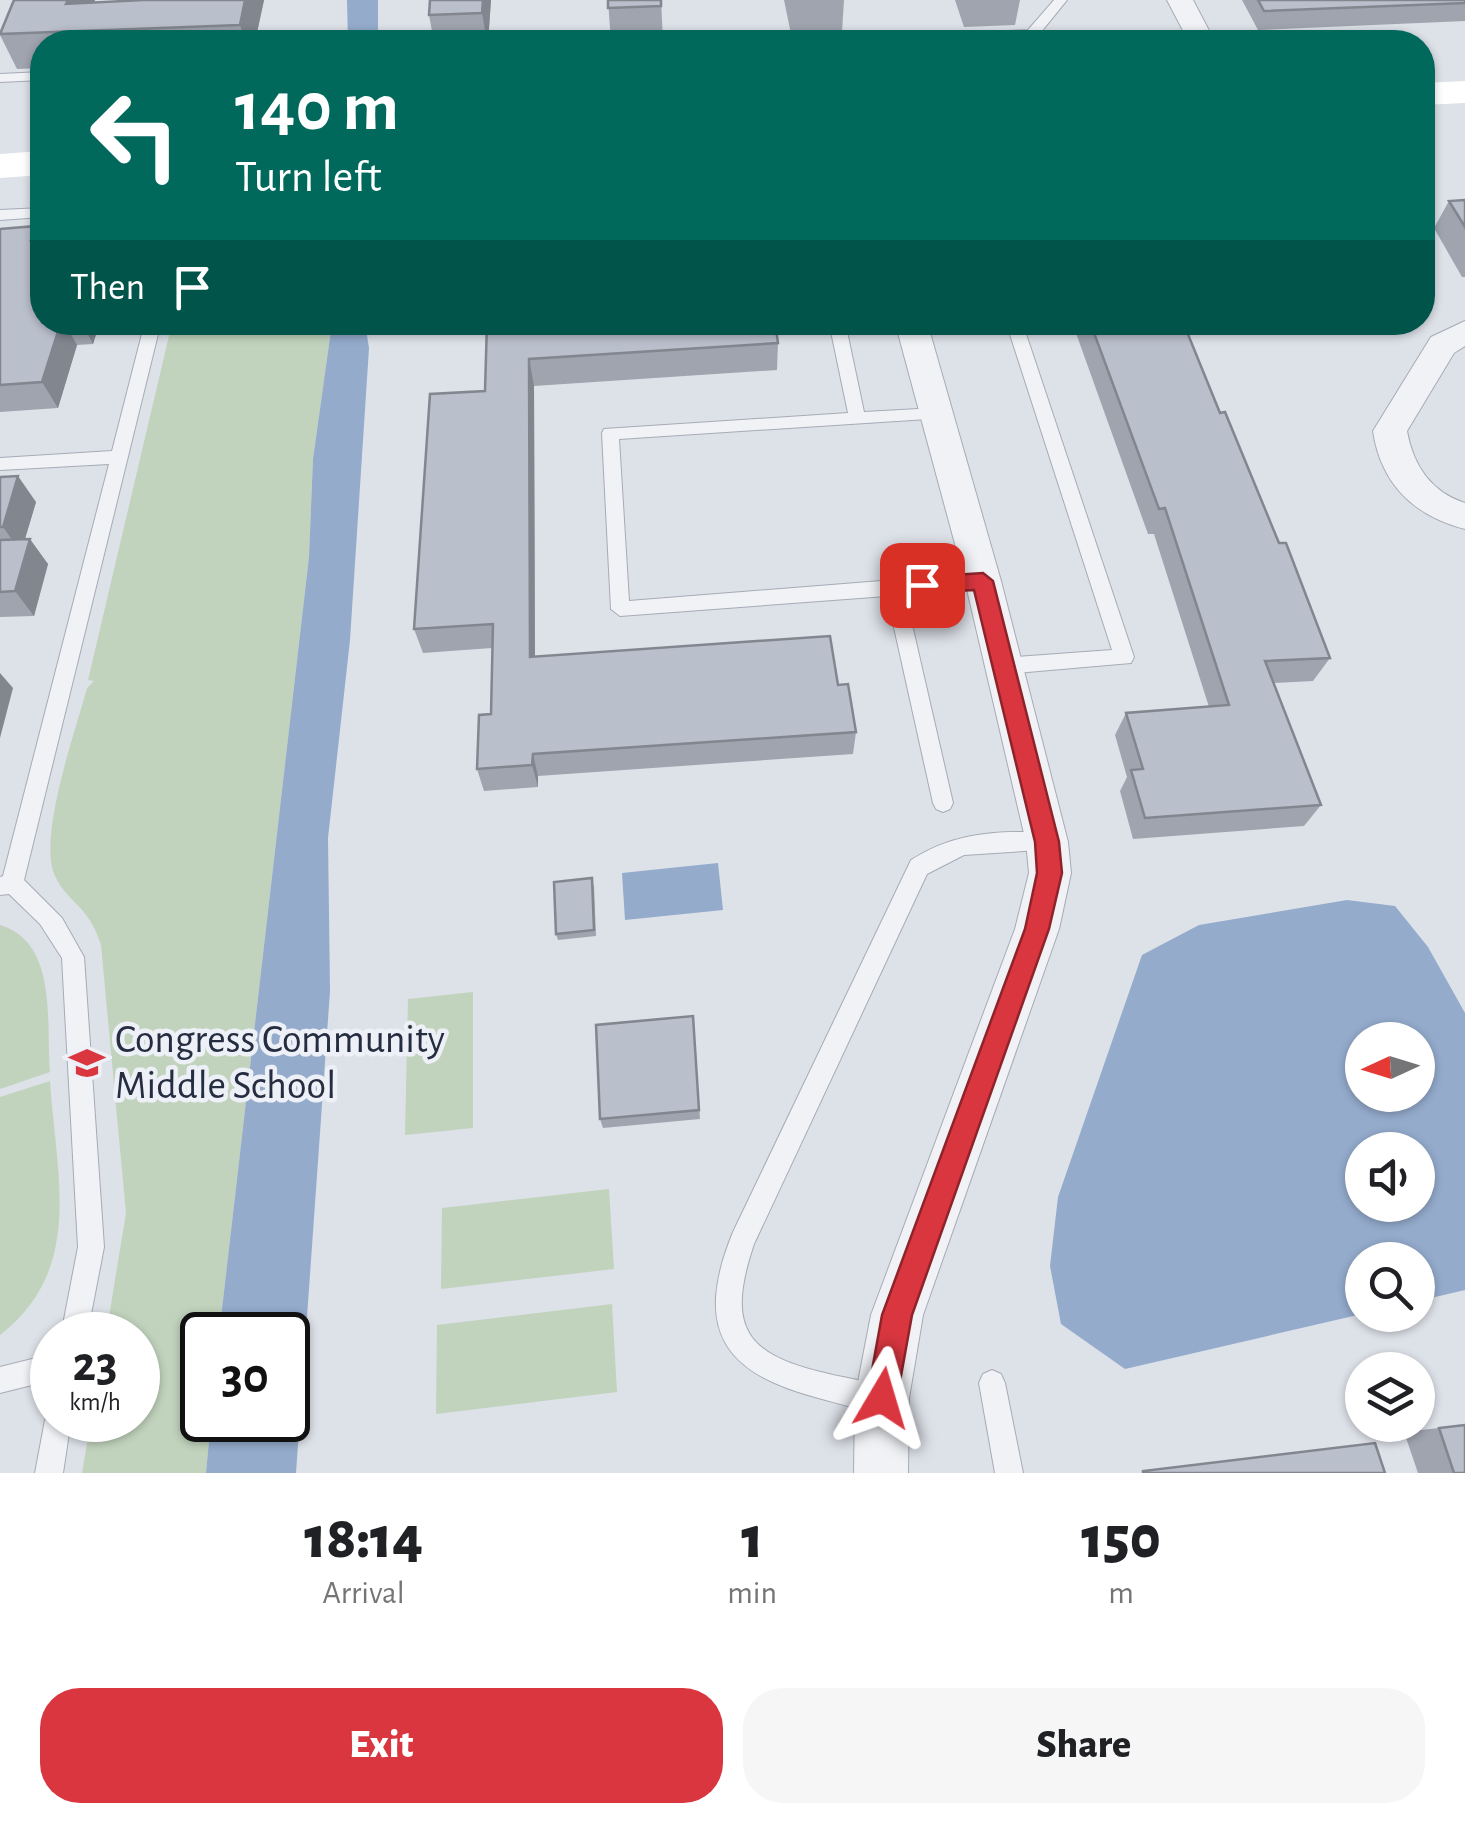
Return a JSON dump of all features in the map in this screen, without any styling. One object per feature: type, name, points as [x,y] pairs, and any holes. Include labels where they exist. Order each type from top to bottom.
[{"type":"main road","points":[[1435,93],[1465,92]]},
{"type":"main road","points":[[0,166],[30,165]]},
{"type":"street","points":[[1180,0],[1196,30]]},
{"type":"street","points":[[1465,332],[1442,344],[1390,431],[1398,464],[1416,489],[1434,508],[1465,516]]},
{"type":"street","points":[[881,1473],[882,1398],[897,1315],[1037,929],[1050,873],[1047,842],[983,581],[915,335]]},
{"type":"lane","points":[[1036,30],[1062,0]]},
{"type":"lane","points":[[0,78],[30,77]]},
{"type":"lane","points":[[0,215],[30,214]]},
{"type":"lane","points":[[78,1312],[91,1247],[73,957],[60,928],[6,885],[150,335]]},
{"type":"lane","points":[[840,335],[857,418]]},
{"type":"lane","points":[[1004,666],[1124,657],[1018,335]]},
{"type":"lane","points":[[937,414],[610,433],[620,609],[983,581]]},
{"type":"lane","points":[[0,464],[121,457]]},
{"type":"lane","points":[[894,587],[943,803]]},
{"type":"lane","points":[[882,1398],[783,1376],[739,1349],[727,1320],[732,1274],[742,1241],[918,866],[952,847],[999,840],[1047,842]]},
{"type":"lane","points":[[0,1380],[30,1372]]},
{"type":"lane","points":[[992,1382],[1009,1473]]},
{"type":"lane","points":[[49,1473],[54,1442]]},
{"type":"green space","points":[[169,335],[330,335],[313,459],[309,557],[222,1312],[180,1312],[180,1442],[209,1442],[206,1473],[82,1473],[87,1442],[160,1442],[160,1312],[110,1312],[126,1213],[101,945],[91,921],[55,876],[51,859],[54,811],[67,756],[87,688],[94,681],[88,680]]},
{"type":"green space","points":[[0,925],[19,934],[32,948],[40,966],[48,1008],[50,1072],[0,1089]]},
{"type":"green space","points":[[473,992],[473,1128],[405,1135],[408,999]]},
{"type":"green space","points":[[50,1081],[59,1186],[55,1251],[45,1281],[27,1309],[0,1335],[0,1097]]},
{"type":"green space","points":[[609,1189],[614,1269],[441,1289],[442,1208]]},
{"type":"green space","points":[[612,1304],[617,1392],[436,1414],[437,1325]]},
{"type":"water","points":[[347,0],[378,0],[378,30],[348,30]]},
{"type":"water","points":[[330,335],[367,335],[350,640],[328,838],[330,991],[307,1312],[222,1312],[309,557],[313,459]]},
{"type":"water","points":[[718,863],[723,910],[625,920],[622,873]]},
{"type":"water","points":[[1347,900],[1395,906],[1428,947],[1465,1013],[1465,1290],[1435,1297],[1435,1242],[1345,1242],[1345,1318],[1125,1369],[1061,1324],[1050,1266],[1058,1197],[1142,955],[1199,925]]},
{"type":"water","points":[[209,1442],[298,1442],[296,1473],[206,1473]]},
{"type":"building","points":[[14,0],[68,0],[66,4],[245,0],[240,25],[0,34]]},
{"type":"building","points":[[430,0],[483,0],[482,13],[429,15]]},
{"type":"building","points":[[608,0],[661,0],[661,6],[608,8]]},
{"type":"building","points":[[1258,0],[1465,0],[1465,3],[1264,11]]},
{"type":"building","points":[[1465,200],[1465,227],[1449,201]]},
{"type":"building","points":[[30,226],[30,335],[57,335],[42,382],[0,385],[0,229]]},
{"type":"building","points":[[487,335],[777,335],[778,343],[529,359],[530,657],[830,636],[838,685],[848,684],[856,732],[533,754],[532,765],[477,769],[479,715],[491,714],[493,624],[414,629],[430,394],[485,391]]},
{"type":"building","points":[[1095,335],[1188,335],[1279,543],[1286,543],[1330,658],[1265,661],[1321,805],[1145,818],[1131,770],[1143,769],[1126,713],[1229,705],[1165,508],[1159,509]]},
{"type":"building","points":[[18,476],[3,527],[0,527],[0,477]]},
{"type":"building","points":[[30,539],[15,591],[0,592],[0,540]]},
{"type":"building","points":[[592,878],[594,930],[556,934],[554,882]]},
{"type":"building","points":[[693,1016],[699,1110],[600,1119],[596,1025]]},
{"type":"building","points":[[1465,1425],[1465,1473],[1454,1473],[1439,1428]]},
{"type":"building","points":[[1375,1443],[1385,1473],[1143,1473],[1143,1471]]},
{"type":"place","name":"Congress Community Middle School","points":[[87,1063]]},
{"type":"route","points":[[882,1398],[887,1353],[897,1315],[1037,929],[1050,873],[1047,842],[983,581],[922,585]]}]
